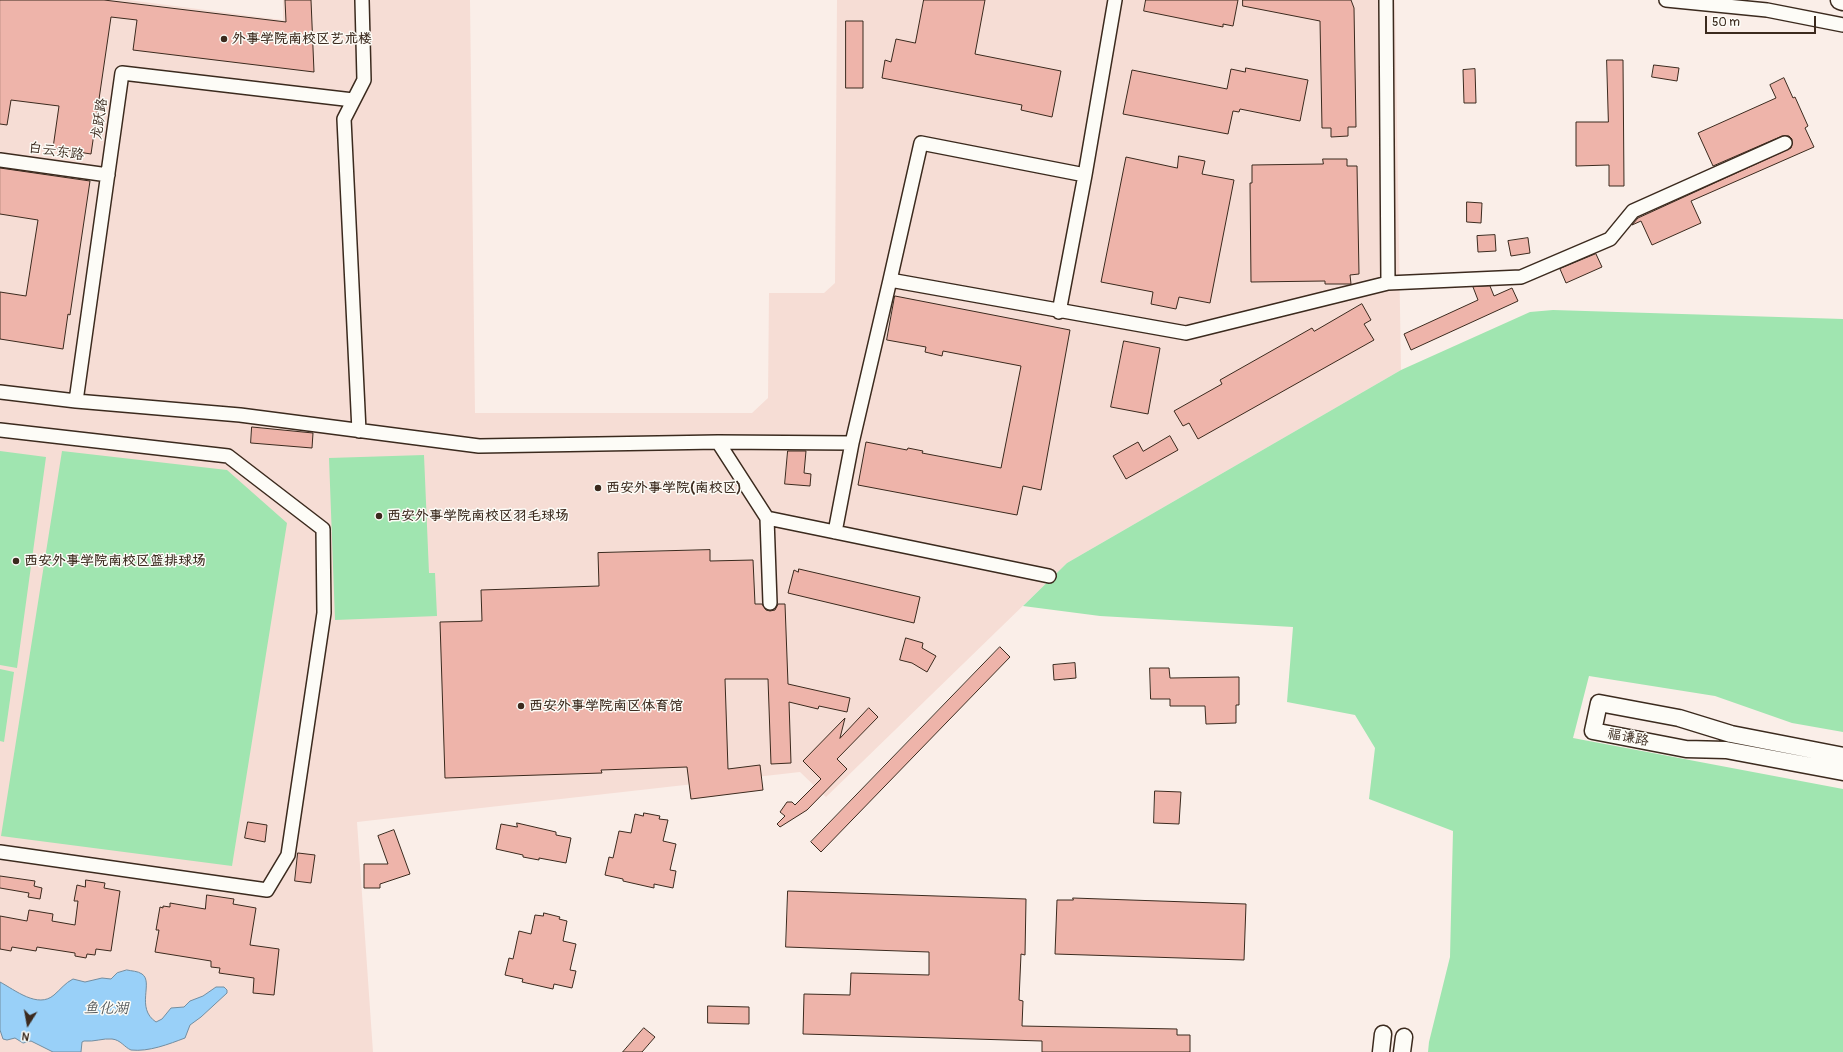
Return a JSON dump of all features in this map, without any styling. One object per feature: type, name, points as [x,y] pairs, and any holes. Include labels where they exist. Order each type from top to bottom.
[{"type":"street","points":[[359,431],[344,119],[364,80],[362,0]]},
{"type":"street","points":[[1059,312],[1085,176],[1115,0]]},
{"type":"street","points":[[1386,0],[1388,283]]},
{"type":"street","points":[[1666,0],[1766,10],[1843,25]]},
{"type":"street","name":"龙跃路","points":[[76,401],[122,73],[354,100]]},
{"type":"street","points":[[835,532],[852,443],[921,143],[1085,176]]},
{"type":"street","points":[[890,280],[1059,312],[1186,333],[1388,283],[1521,277],[1610,239],[1633,211],[1785,143]]},
{"type":"street","name":"白云东路","points":[[0,160],[108,176]]},
{"type":"street","points":[[0,392],[76,401],[240,415],[479,446],[718,442],[852,443]]},
{"type":"street","points":[[0,430],[228,456],[324,529],[324,605],[288,855],[268,890],[0,852]]},
{"type":"street","points":[[718,442],[767,518],[770,602]]},
{"type":"street","points":[[767,518],[1048,576]]},
{"type":"street","name":"福谦路","points":[[1843,756],[1731,734],[1679,718],[1599,702],[1592,731],[1686,749],[1726,750],[1843,772]]},
{"type":"street","points":[[1381,1052],[1383,1034]]},
{"type":"shaded area","name":"西安外事学院(南校区)","points":[[0,0],[128,0],[283,20],[283,0],[470,0],[475,413],[752,413],[768,398],[769,293],[824,293],[835,283],[837,0],[1395,0],[1401,370],[1067,563],[826,797],[800,772],[357,822],[373,1052],[0,1052]]},
{"type":"green space","points":[[1553,310],[1843,319],[1843,732],[1792,723],[1715,696],[1589,676],[1573,738],[1843,789],[1843,1052],[1428,1052],[1429,1042],[1450,957],[1453,831],[1369,799],[1375,748],[1355,715],[1287,702],[1293,627],[1100,616],[1023,606],[1067,563],[1401,370],[1530,312]]},
{"type":"green space","name":"西安外事学院南校区篮排球场","points":[[0,451],[46,457],[17,668],[0,665]]},
{"type":"green space","points":[[62,451],[227,470],[287,523],[232,866],[1,836]]},
{"type":"green space","name":"西安外事学院南校区羽毛球场","points":[[424,455],[429,573],[435,573],[437,616],[335,620],[329,458]]},
{"type":"green space","points":[[0,669],[14,672],[4,742],[0,741]]},
{"type":"water","name":"鱼化湖","points":[[127,970],[140,973],[145,978],[147,1010],[156,1022],[162,1019],[171,1008],[184,1007],[190,1001],[203,996],[216,987],[224,987],[227,990],[227,993],[190,1025],[185,1038],[152,1049],[131,1050],[118,1041],[109,1039],[84,1041],[82,1042],[81,1052],[53,1052],[31,1041],[23,1043],[15,1038],[7,1040],[3,1039],[0,1030],[0,982],[27,997],[41,1000],[48,999],[73,979],[85,982],[102,978],[111,979],[117,973]]},
{"type":"building","points":[[0,0],[104,0],[286,22],[285,0],[311,0],[314,72],[133,50],[137,20],[111,17],[91,154],[53,148],[59,106],[11,100],[7,125],[0,124]]},
{"type":"building","points":[[924,0],[985,0],[975,54],[1061,71],[1052,117],[1021,110],[1022,105],[882,78],[885,60],[891,62],[896,39],[915,43]]},
{"type":"building","points":[[1146,0],[1238,0],[1233,26],[1223,24],[1223,27],[1144,11]]},
{"type":"building","points":[[1243,0],[1351,0],[1354,8],[1356,127],[1348,127],[1348,136],[1331,137],[1331,128],[1322,128],[1320,21],[1243,6]]},
{"type":"building","points":[[846,21],[863,21],[863,88],[846,88]]},
{"type":"building","points":[[1607,60],[1623,60],[1624,186],[1609,186],[1609,165],[1576,166],[1576,122],[1608,122]]},
{"type":"building","points":[[1654,65],[1679,68],[1677,81],[1652,77]]},
{"type":"building","points":[[1246,68],[1308,80],[1300,121],[1240,109],[1239,112],[1233,111],[1228,134],[1123,114],[1132,70],[1227,89],[1231,69],[1245,72]]},
{"type":"building","points":[[1475,69],[1476,103],[1464,103],[1463,70]]},
{"type":"building","points":[[1784,78],[1793,98],[1795,97],[1808,126],[1805,128],[1814,147],[1691,201],[1701,223],[1652,245],[1641,221],[1632,225],[1638,218],[1791,148],[1792,139],[1789,136],[1782,136],[1713,166],[1698,133],[1776,98],[1770,85]]},
{"type":"building","points":[[1179,156],[1205,161],[1202,174],[1234,180],[1210,303],[1179,297],[1176,309],[1151,304],[1153,292],[1101,282],[1126,157],[1177,168]]},
{"type":"building","points":[[1323,159],[1347,159],[1347,166],[1357,166],[1359,274],[1350,275],[1351,284],[1325,284],[1325,281],[1251,282],[1250,183],[1252,183],[1252,165],[1323,164]]},
{"type":"building","points":[[0,168],[90,181],[70,315],[68,314],[63,349],[0,339],[0,292],[26,296],[38,220],[0,214]]},
{"type":"building","points":[[1467,202],[1482,203],[1481,223],[1467,222]]},
{"type":"building","points":[[1495,235],[1496,251],[1478,252],[1477,236]]},
{"type":"building","points":[[1528,238],[1530,253],[1511,256],[1508,241]]},
{"type":"building","points":[[1596,254],[1602,267],[1566,283],[1560,269]]},
{"type":"building","points":[[1490,286],[1494,296],[1512,288],[1518,301],[1411,350],[1404,334],[1478,300],[1473,287]]},
{"type":"building","points":[[895,296],[1070,330],[1041,490],[1023,486],[1017,515],[858,485],[866,442],[907,450],[908,448],[923,451],[922,453],[1001,468],[1021,366],[943,351],[942,356],[925,352],[926,347],[887,340]]},
{"type":"building","points":[[1362,304],[1371,320],[1364,324],[1374,340],[1198,439],[1189,423],[1183,426],[1174,411],[1222,384],[1220,380],[1312,328],[1314,331]]},
{"type":"building","points":[[1124,341],[1160,348],[1148,414],[1111,407]]},
{"type":"building","points":[[252,427],[313,433],[312,448],[251,443]]},
{"type":"building","points":[[1170,436],[1178,450],[1126,479],[1113,456],[1138,442],[1143,451]]},
{"type":"building","points":[[788,451],[806,451],[804,473],[811,474],[810,486],[785,484]]},
{"type":"building","name":"西安外事学院南区体育馆","points":[[710,550],[710,561],[753,560],[755,604],[762,604],[766,610],[770,611],[775,610],[778,604],[785,604],[788,684],[850,698],[847,712],[819,706],[818,709],[789,702],[791,763],[771,764],[768,679],[725,679],[728,769],[760,765],[763,790],[691,799],[687,767],[601,770],[602,773],[445,778],[440,622],[482,621],[481,590],[599,586],[598,553]]},
{"type":"building","points":[[799,569],[920,597],[914,623],[788,593],[794,570],[798,572]]},
{"type":"building","points":[[906,638],[923,643],[922,648],[936,656],[927,672],[912,663],[900,660]]},
{"type":"building","points":[[1000,647],[1010,657],[821,852],[811,842]]},
{"type":"building","points":[[1075,663],[1076,678],[1054,680],[1053,665]]},
{"type":"building","points":[[1150,668],[1169,668],[1170,678],[1239,677],[1239,705],[1236,705],[1236,723],[1206,724],[1205,706],[1170,706],[1170,699],[1151,699]]},
{"type":"building","points":[[869,708],[878,717],[837,759],[847,769],[807,810],[780,827],[777,824],[785,816],[780,812],[787,802],[792,802],[795,805],[821,779],[803,761],[845,718],[840,738]]},
{"type":"building","points":[[1155,791],[1181,792],[1179,824],[1154,823]]},
{"type":"building","points":[[644,813],[660,816],[659,819],[668,820],[663,841],[676,844],[670,870],[676,871],[673,888],[654,884],[654,888],[605,875],[609,857],[613,858],[619,831],[631,833],[635,814],[643,816]]},
{"type":"building","points":[[248,822],[267,825],[265,842],[245,838]]},
{"type":"building","points":[[517,823],[556,832],[556,835],[571,838],[566,863],[539,858],[539,860],[523,857],[523,855],[496,849],[501,824],[517,827]]},
{"type":"building","points":[[394,830],[410,874],[380,884],[380,888],[364,888],[364,864],[388,864],[378,836]]},
{"type":"building","points":[[298,853],[315,855],[311,883],[295,881]]},
{"type":"building","points":[[0,876],[35,881],[34,886],[42,888],[40,899],[28,897],[29,893],[0,888]]},
{"type":"building","points":[[86,880],[105,883],[104,888],[120,891],[111,951],[96,949],[95,955],[87,954],[86,958],[75,956],[75,953],[37,947],[36,951],[12,947],[11,951],[0,949],[0,916],[27,921],[29,910],[53,914],[52,921],[75,925],[78,901],[74,901],[77,885],[85,887]]},
{"type":"building","points":[[788,891],[1026,899],[1025,955],[1021,954],[1019,1000],[1023,1001],[1022,1026],[1177,1029],[1177,1035],[1190,1035],[1190,1052],[1042,1052],[1042,1041],[803,1034],[804,994],[850,995],[851,973],[929,975],[929,952],[786,947]]},
{"type":"building","points":[[207,895],[234,899],[233,904],[256,908],[250,945],[279,949],[274,995],[253,993],[254,978],[219,973],[220,968],[211,967],[211,961],[155,952],[159,930],[156,930],[160,907],[170,907],[170,903],[205,909]]},
{"type":"building","points":[[1073,898],[1246,904],[1244,960],[1055,954],[1057,900],[1073,900]]},
{"type":"building","points":[[544,913],[560,917],[559,919],[567,921],[563,941],[576,944],[570,970],[576,971],[572,988],[554,984],[553,989],[522,982],[523,979],[505,975],[509,958],[513,959],[519,931],[531,934],[535,915],[543,916]]},
{"type":"building","points":[[708,1006],[749,1007],[749,1024],[708,1023]]},
{"type":"building","points":[[644,1028],[655,1037],[642,1052],[623,1052]]},
{"type":"place","name":"外事学院南校区艺术楼","points":[[224,39]]},
{"type":"place","name":"西安外事学院(南校区)","points":[[598,488]]},
{"type":"place","name":"西安外事学院南校区羽毛球场","points":[[379,516]]},
{"type":"place","name":"西安外事学院南校区篮排球场","points":[[16,561]]},
{"type":"place","name":"西安外事学院南区体育馆","points":[[521,706]]}]
